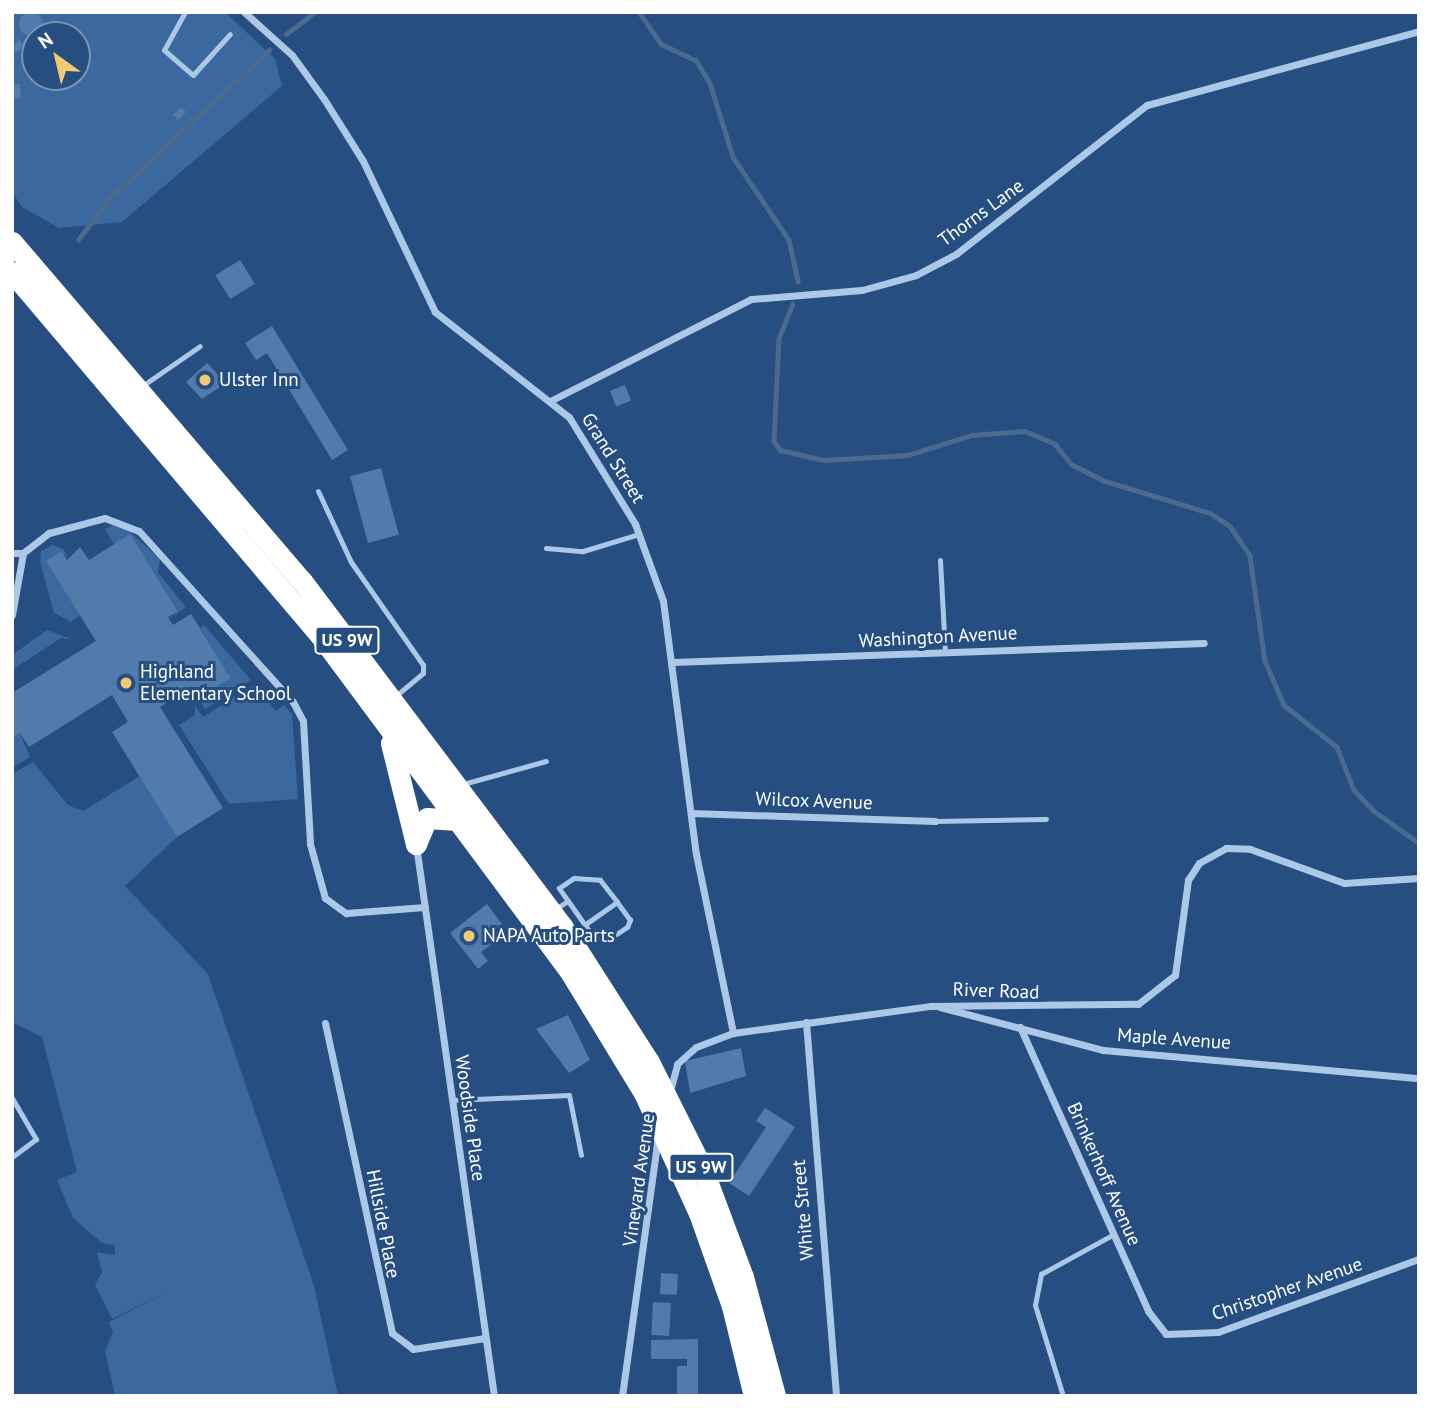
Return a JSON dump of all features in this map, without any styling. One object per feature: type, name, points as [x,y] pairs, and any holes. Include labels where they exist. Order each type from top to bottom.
[{"type":"highway","name":"US 9W","points":[[12,242],[270,540],[381,701],[457,820],[591,1003],[644,1093],[695,1201],[732,1306],[754,1396]]},
{"type":"highway","name":"US 9W","points":[[12,272],[457,786],[559,906],[584,940],[703,1171],[743,1277],[775,1396]]},
{"type":"highway","points":[[381,701],[398,761],[416,844]]},
{"type":"highway","points":[[416,844],[428,818],[457,820]]},
{"type":"street","name":"Grand Street","points":[[244,12],[292,55],[324,99],[363,161],[435,312],[552,400],[599,460],[639,534],[658,581],[673,662],[691,813],[733,1032]]},
{"type":"street","name":"Thorns Lane","points":[[552,400],[751,299],[862,290],[916,275],[956,254],[1147,105],[1419,31]]},
{"type":"street","points":[[12,553],[23,553],[50,533],[105,518],[128,523],[156,545],[293,702],[303,721],[306,821],[325,898],[346,913],[425,908]]},
{"type":"street","points":[[12,615],[23,553]]},
{"type":"street","name":"Washington Avenue","points":[[673,662],[1204,643]]},
{"type":"street","name":"Wilcox Avenue","points":[[691,813],[935,821]]},
{"type":"street","name":"Woodside Place","points":[[416,844],[494,1396]]},
{"type":"street","name":"River Road","points":[[932,1006],[1060,1008],[1138,1004],[1165,988],[1182,951],[1188,880],[1199,863],[1226,848],[1250,849],[1344,883],[1419,878]]},
{"type":"street","name":"Vineyard Avenue","points":[[622,1396],[658,1132],[677,1064],[696,1047],[733,1032],[932,1006]]},
{"type":"street","name":"Maple Avenue","points":[[932,1006],[1102,1049],[1419,1077]]},
{"type":"street","name":"White Street","points":[[806,1022],[836,1396]]},
{"type":"street","name":"Hillside Place","points":[[324,1023],[392,1332],[413,1349],[485,1338]]},
{"type":"street","name":"Brinkerhoff Avenue","points":[[1020,1027],[1114,1234],[1163,1332]]},
{"type":"street","name":"Christopher Avenue","points":[[1163,1332],[1218,1332],[1419,1259]]},
{"type":"lane","points":[[185,12],[164,50],[192,75],[230,34]]},
{"type":"lane","points":[[139,388],[200,346]]},
{"type":"lane","points":[[318,491],[352,562],[423,665],[423,673],[381,701]]},
{"type":"lane","points":[[547,548],[583,551],[639,534]]},
{"type":"lane","points":[[940,560],[945,653]]},
{"type":"lane","points":[[457,786],[546,761]]},
{"type":"lane","points":[[935,821],[1046,819]]},
{"type":"lane","points":[[574,878],[600,880],[630,920],[627,927],[609,939],[584,940],[585,924],[559,906],[559,888],[574,878]]},
{"type":"lane","points":[[585,924],[617,902]]},
{"type":"lane","points":[[452,1100],[569,1095],[581,1156]]},
{"type":"lane","points":[[12,1098],[36,1139],[12,1157]]},
{"type":"lane","points":[[1063,1396],[1035,1305],[1041,1274],[1114,1234]]},
{"type":"shaded area","points":[[12,12],[225,12],[275,59],[282,86],[122,222],[59,228],[22,207],[12,192]]},
{"type":"shaded area","points":[[113,525],[130,532],[160,559],[158,573],[186,607],[169,619],[178,610],[130,535],[114,544],[105,529]]},
{"type":"shaded area","points":[[53,545],[63,549],[69,558],[62,552],[80,615],[71,622],[54,613],[40,562],[41,551]]},
{"type":"shaded area","points":[[204,625],[251,680],[205,709],[199,699],[231,678],[200,628]]},
{"type":"shaded area","points":[[47,630],[73,640],[61,638],[12,670],[12,655]]},
{"type":"shaded area","points":[[254,685],[276,711],[284,705],[292,714],[298,799],[229,804],[179,725],[195,715],[195,706],[203,717]]},
{"type":"shaded area","points":[[20,733],[30,757],[12,768],[12,737]]},
{"type":"shaded area","points":[[33,762],[68,805],[83,811],[140,776],[177,837],[125,886],[208,974],[314,1286],[338,1396],[115,1396],[105,1351],[113,1332],[109,1322],[171,1290],[112,1319],[95,1285],[102,1272],[97,1252],[115,1255],[114,1245],[102,1243],[73,1218],[57,1180],[77,1172],[42,1037],[12,1022],[12,774]]},
{"type":"building","points":[[36,13],[42,19],[21,21],[21,31],[19,24],[22,15]]},
{"type":"building","points":[[19,40],[21,42],[21,48],[16,53],[12,46]]},
{"type":"building","points":[[13,84],[20,84],[21,98],[14,98]]},
{"type":"building","points":[[181,107],[186,112],[178,120],[173,115]]},
{"type":"building","points":[[240,260],[255,284],[230,299],[215,275]]},
{"type":"building","points":[[272,326],[348,450],[332,460],[267,353],[256,360],[245,343]]},
{"type":"building","points":[[207,363],[226,383],[202,399],[186,382]]},
{"type":"building","points":[[625,385],[631,401],[616,407],[610,391]]},
{"type":"building","points":[[381,468],[399,535],[368,543],[350,476]]},
{"type":"building","name":"Highland Elementary School","points":[[130,534],[178,611],[168,617],[173,625],[191,614],[231,678],[198,699],[191,688],[160,707],[223,808],[177,837],[112,732],[128,722],[112,695],[29,747],[20,733],[12,737],[12,693],[96,641],[46,561],[62,551],[67,560],[80,547],[89,560]]},
{"type":"building","name":"NAPA Auto Parts","points":[[487,904],[502,924],[484,937],[491,945],[481,952],[488,961],[478,969],[450,933]]},
{"type":"building","points":[[568,1015],[590,1060],[569,1073],[536,1029]]},
{"type":"building","points":[[741,1048],[746,1076],[690,1093],[685,1061]]},
{"type":"building","points":[[765,1108],[795,1127],[749,1196],[729,1183],[766,1127],[756,1121]]},
{"type":"building","points":[[661,1273],[678,1274],[677,1295],[660,1294]]},
{"type":"building","points":[[653,1302],[671,1303],[669,1336],[651,1335]]},
{"type":"building","points":[[698,1339],[698,1395],[677,1395],[677,1366],[687,1366],[687,1359],[651,1359],[651,1340]]},
{"type":"waterway","points":[[286,34],[315,12]]},
{"type":"waterway","points":[[639,12],[661,44],[696,60],[710,83],[733,157],[789,240],[798,281]]},
{"type":"waterway","points":[[78,240],[108,200],[269,50]]},
{"type":"waterway","points":[[793,304],[779,339],[774,441],[780,450],[824,460],[908,455],[972,435],[1025,431],[1055,444],[1071,464],[1102,480],[1210,513],[1230,526],[1250,556],[1265,661],[1284,705],[1337,747],[1354,790],[1374,811],[1419,843]]},
{"type":"place","name":"Ulster Inn","points":[[205,380]]},
{"type":"place","name":"Highland Elementary School","points":[[126,683]]},
{"type":"place","name":"NAPA Auto Parts","points":[[469,936]]}]
